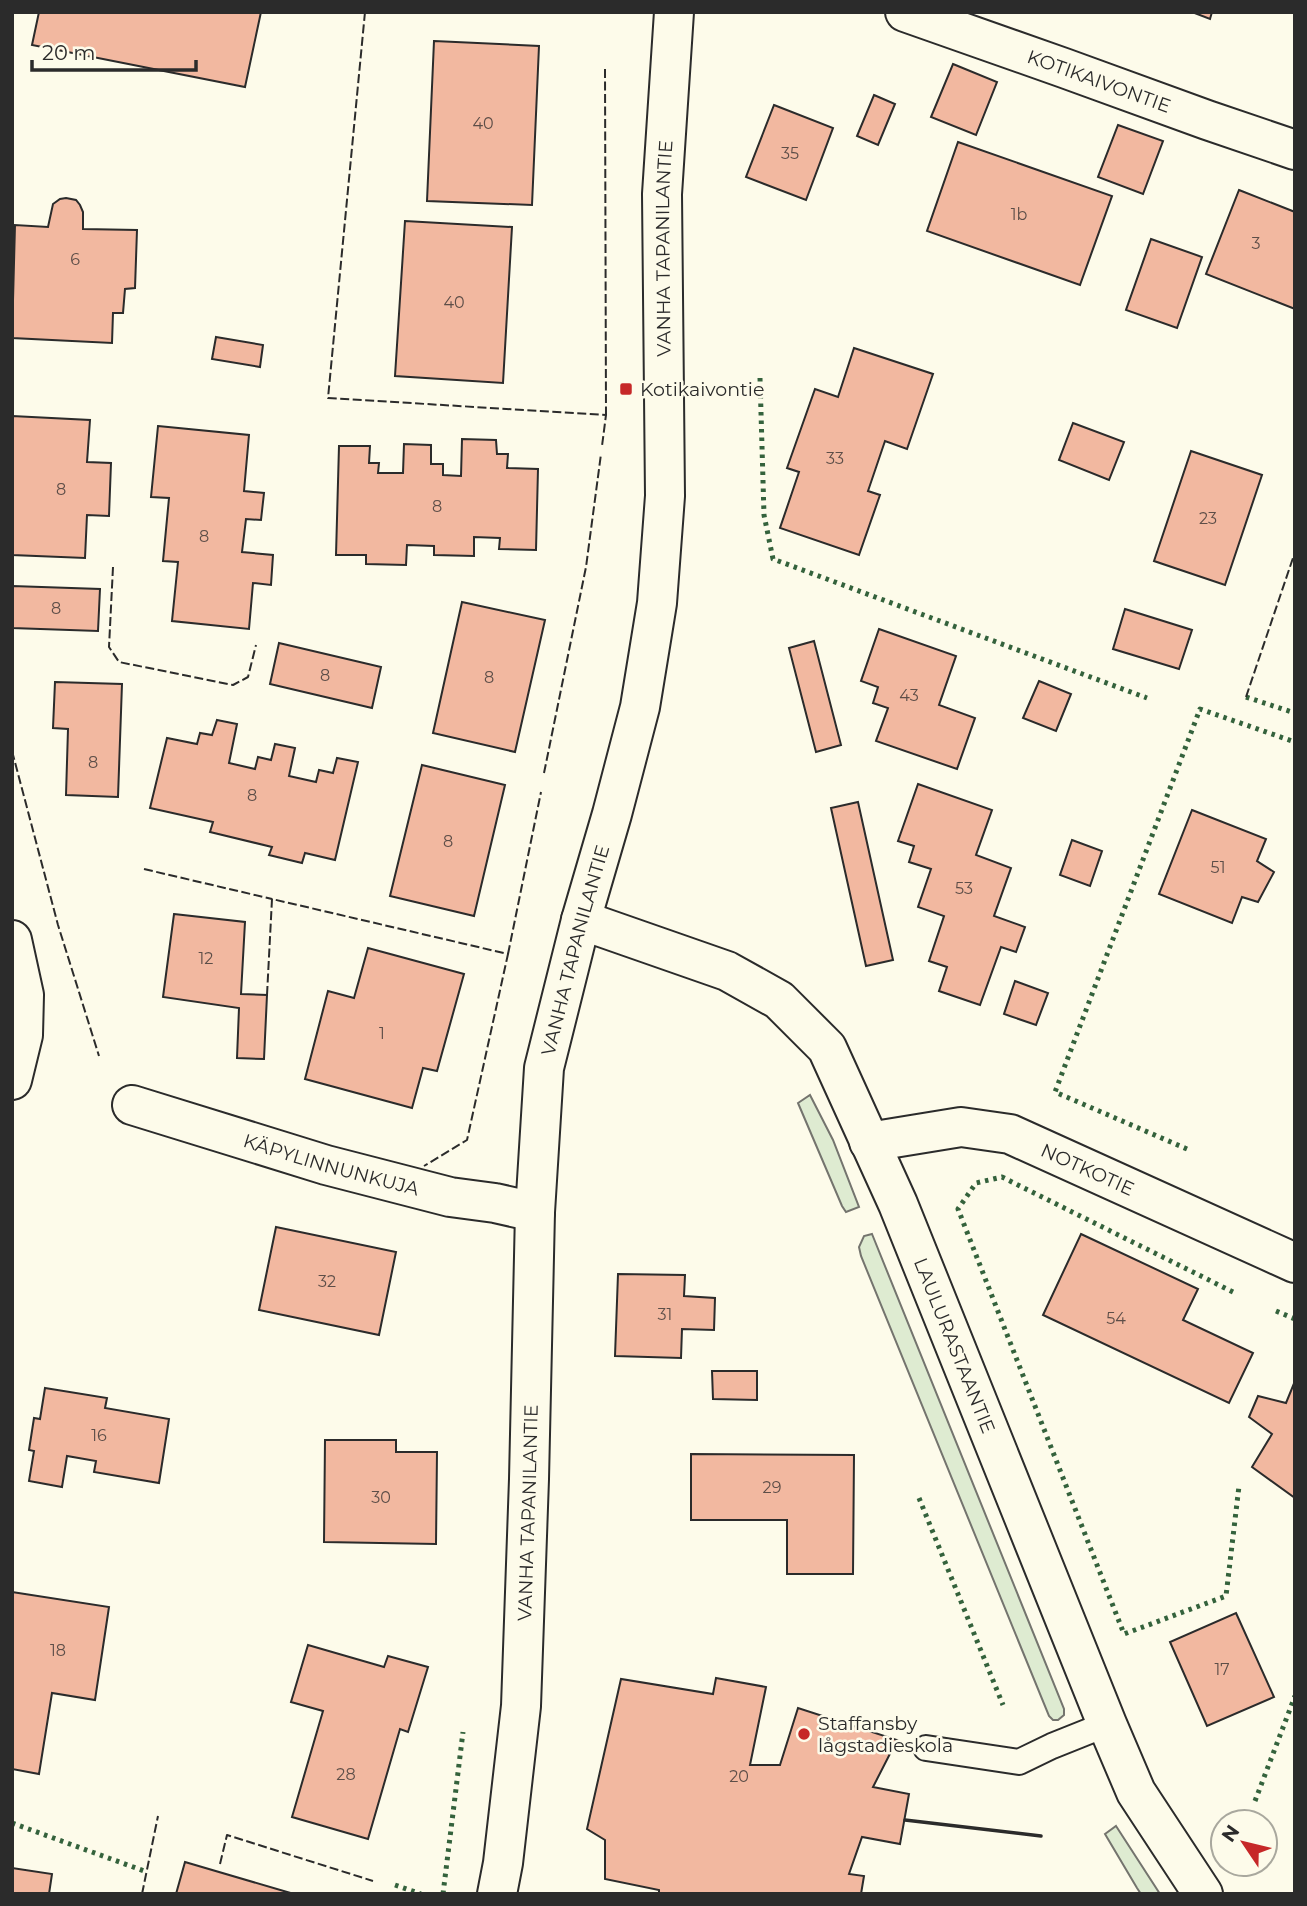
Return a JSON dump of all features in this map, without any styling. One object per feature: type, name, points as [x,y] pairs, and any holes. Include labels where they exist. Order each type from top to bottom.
[{"type":"street","name":"VANHA TAPANILANTIE","points":[[497,1894],[521,1706],[535,1212],[544,1068],[581,920],[640,707],[657,603],[665,496],[662,194],[674,12]]},
{"type":"street","name":"KOTIKAIVONTIE","points":[[905,12],[1295,150]]},
{"type":"street","name":"LAULURASTAANTIE","points":[[581,920],[727,971],[779,1000],[827,1048],[898,1204],[1136,1791],[1203,1894]]},
{"type":"street","points":[[12,940],[24,995],[23,1035],[12,1080]]},
{"type":"street","name":"KÄPYLINNUNKUJA","points":[[132,1105],[326,1165],[450,1197],[535,1212]]},
{"type":"street","name":"NOTKOTIE","points":[[869,1142],[961,1127],[1010,1134],[1293,1258]]},
{"type":"lane","points":[[926,1748],[1018,1762],[1107,1724]]},
{"type":"green space","points":[[810,1095],[833,1140],[859,1207],[846,1212],[798,1103]]},
{"type":"green space","points":[[872,1234],[1064,1709],[1064,1715],[1058,1720],[1049,1716],[861,1256],[859,1247],[864,1236]]},
{"type":"green space","points":[[1116,1826],[1160,1894],[1141,1894],[1137,1888],[1105,1834]]},
{"type":"building","points":[[39,12],[261,12],[245,87],[32,45]]},
{"type":"building","points":[[1192,12],[1212,12],[1210,19]]},
{"type":"building","points":[[434,41],[539,46],[532,205],[427,201]]},
{"type":"building","points":[[953,64],[997,82],[976,135],[931,117]]},
{"type":"building","points":[[874,95],[895,104],[878,145],[857,136]]},
{"type":"building","points":[[774,105],[833,128],[806,200],[746,177]]},
{"type":"building","points":[[1118,125],[1163,141],[1143,194],[1098,177]]},
{"type":"building","points":[[958,142],[1112,196],[1080,285],[927,231]]},
{"type":"building","points":[[1239,190],[1295,212],[1295,309],[1206,274]]},
{"type":"building","points":[[66,198],[76,200],[80,205],[83,212],[83,229],[137,230],[135,288],[125,289],[123,313],[113,313],[112,343],[12,338],[15,225],[48,227],[53,204]]},
{"type":"building","points":[[405,221],[512,227],[503,383],[395,376]]},
{"type":"building","points":[[1151,239],[1202,257],[1177,328],[1126,310]]},
{"type":"building","points":[[216,337],[263,345],[260,367],[212,359]]},
{"type":"building","points":[[854,348],[933,374],[907,449],[885,441],[868,491],[880,495],[859,555],[780,528],[799,472],[787,468],[815,389],[838,397]]},
{"type":"building","points":[[12,416],[90,420],[87,462],[111,463],[109,516],[87,515],[85,558],[12,555]]},
{"type":"building","points":[[1073,423],[1124,442],[1109,480],[1059,460]]},
{"type":"building","points":[[158,426],[249,435],[244,491],[264,493],[261,520],[246,519],[242,552],[273,555],[271,585],[253,583],[249,629],[172,621],[178,562],[163,561],[169,498],[151,497]]},
{"type":"building","points":[[462,439],[496,440],[497,454],[508,454],[507,468],[538,469],[536,550],[499,549],[500,538],[474,537],[474,556],[434,555],[434,546],[407,545],[406,565],[366,564],[366,555],[336,555],[339,446],[370,446],[369,463],[379,463],[378,473],[403,473],[404,444],[431,445],[431,464],[443,464],[443,475],[461,476]]},
{"type":"building","points":[[1191,451],[1262,475],[1225,585],[1154,561]]},
{"type":"building","points":[[12,586],[100,589],[98,631],[12,628]]},
{"type":"building","points":[[462,602],[545,620],[515,752],[433,733]]},
{"type":"building","points":[[1125,609],[1192,630],[1179,669],[1113,649]]},
{"type":"building","points":[[879,629],[956,656],[939,705],[975,718],[957,769],[876,741],[888,708],[873,703],[878,687],[861,681]]},
{"type":"building","points":[[814,641],[841,745],[816,752],[789,648]]},
{"type":"building","points":[[279,643],[381,667],[372,708],[270,684]]},
{"type":"building","points":[[1039,681],[1071,694],[1056,731],[1023,718]]},
{"type":"building","points":[[55,682],[122,684],[118,797],[66,795],[68,729],[53,728]]},
{"type":"building","points":[[217,720],[237,724],[229,763],[255,769],[258,757],[271,760],[275,744],[295,748],[289,776],[316,782],[319,770],[333,773],[337,758],[358,762],[335,860],[305,853],[302,863],[269,855],[272,847],[210,832],[213,822],[150,808],[167,738],[197,744],[200,733],[212,735]]},
{"type":"building","points":[[422,765],[505,785],[474,916],[390,896]]},
{"type":"building","points":[[918,784],[992,810],[976,855],[1011,868],[994,916],[1025,927],[1016,952],[1001,947],[980,1005],[939,991],[947,967],[929,961],[944,916],[918,907],[931,869],[909,862],[914,846],[898,841]]},
{"type":"building","points":[[858,802],[893,960],[866,966],[831,808]]},
{"type":"building","points":[[1192,810],[1266,839],[1257,861],[1274,872],[1258,902],[1242,897],[1232,923],[1159,894]]},
{"type":"building","points":[[1072,840],[1102,851],[1090,886],[1060,875]]},
{"type":"building","points":[[174,914],[245,922],[241,994],[267,995],[264,1059],[237,1058],[239,1008],[163,997]]},
{"type":"building","points":[[368,948],[464,974],[437,1071],[423,1068],[412,1108],[305,1079],[328,991],[354,998]]},
{"type":"building","points":[[1015,981],[1048,993],[1036,1025],[1004,1014]]},
{"type":"building","points":[[276,1227],[396,1252],[379,1335],[259,1310]]},
{"type":"building","points":[[1081,1234],[1198,1289],[1183,1320],[1253,1353],[1229,1403],[1043,1315]]},
{"type":"building","points":[[618,1274],[685,1275],[684,1296],[715,1298],[714,1330],[682,1329],[681,1358],[615,1356]]},
{"type":"building","points":[[712,1371],[757,1371],[757,1400],[713,1399]]},
{"type":"building","points":[[1295,1381],[1295,1498],[1252,1467],[1272,1434],[1249,1417],[1258,1396],[1286,1403]]},
{"type":"building","points":[[45,1388],[107,1398],[105,1408],[169,1419],[159,1483],[94,1472],[96,1461],[67,1456],[62,1487],[29,1481],[34,1451],[29,1450],[34,1418],[40,1419]]},
{"type":"building","points":[[325,1440],[396,1440],[396,1452],[437,1452],[436,1544],[324,1542]]},
{"type":"building","points":[[691,1454],[854,1455],[853,1574],[787,1574],[787,1520],[691,1520]]},
{"type":"building","points":[[12,1592],[109,1607],[95,1700],[52,1693],[39,1774],[12,1769]]},
{"type":"building","points":[[1236,1613],[1274,1697],[1207,1726],[1170,1642]]},
{"type":"building","points":[[308,1645],[384,1667],[388,1656],[428,1667],[408,1732],[400,1729],[368,1839],[292,1817],[323,1711],[291,1702]]},
{"type":"building","points":[[716,1678],[766,1687],[750,1765],[780,1765],[798,1708],[897,1740],[873,1787],[909,1794],[900,1844],[862,1837],[849,1874],[864,1876],[861,1894],[659,1894],[659,1890],[605,1879],[605,1840],[587,1829],[621,1679],[713,1694]]},
{"type":"building","points":[[185,1862],[294,1894],[176,1894]]},
{"type":"building","points":[[12,1868],[52,1874],[49,1894],[12,1894]]},
{"type":"hedge","points":[[760,378],[764,515],[773,559],[1147,698]]},
{"type":"hedge","points":[[1246,697],[1295,713]]},
{"type":"hedge","points":[[1187,1149],[1055,1092],[1200,709],[1295,742]]},
{"type":"hedge","points":[[1233,1292],[1002,1177],[976,1183],[958,1209],[1124,1634],[1226,1596],[1239,1486]]},
{"type":"hedge","points":[[1276,1311],[1295,1319]]},
{"type":"hedge","points":[[919,1498],[1003,1705]]},
{"type":"hedge","points":[[1255,1801],[1295,1696]]},
{"type":"hedge","points":[[443,1894],[463,1732]]},
{"type":"hedge","points":[[12,1823],[147,1872]]},
{"type":"hedge","points":[[395,1885],[421,1894]]},
{"type":"fence","points":[[365,12],[328,398],[606,415],[602,446]]},
{"type":"fence","points":[[605,69],[606,415]]},
{"type":"fence","points":[[544,773],[586,567],[601,454]]},
{"type":"fence","points":[[1246,697],[1295,552]]},
{"type":"fence","points":[[113,567],[109,647],[119,662],[233,685],[248,677],[256,645]]},
{"type":"fence","points":[[12,751],[58,925],[99,1056]]},
{"type":"fence","points":[[508,954],[541,792]]},
{"type":"fence","points":[[144,869],[272,899]]},
{"type":"fence","points":[[267,995],[272,899],[508,954],[467,1140],[424,1166]]},
{"type":"fence","points":[[142,1894],[158,1816]]},
{"type":"fence","points":[[220,1864],[227,1835],[373,1881]]},
{"type":"wall","points":[[905,1820],[1041,1836]]},
{"type":"place","name":"Kotikaivontie","points":[[626,389]]},
{"type":"place","name":"Staffansby lågstadieskola","points":[[804,1734]]}]
